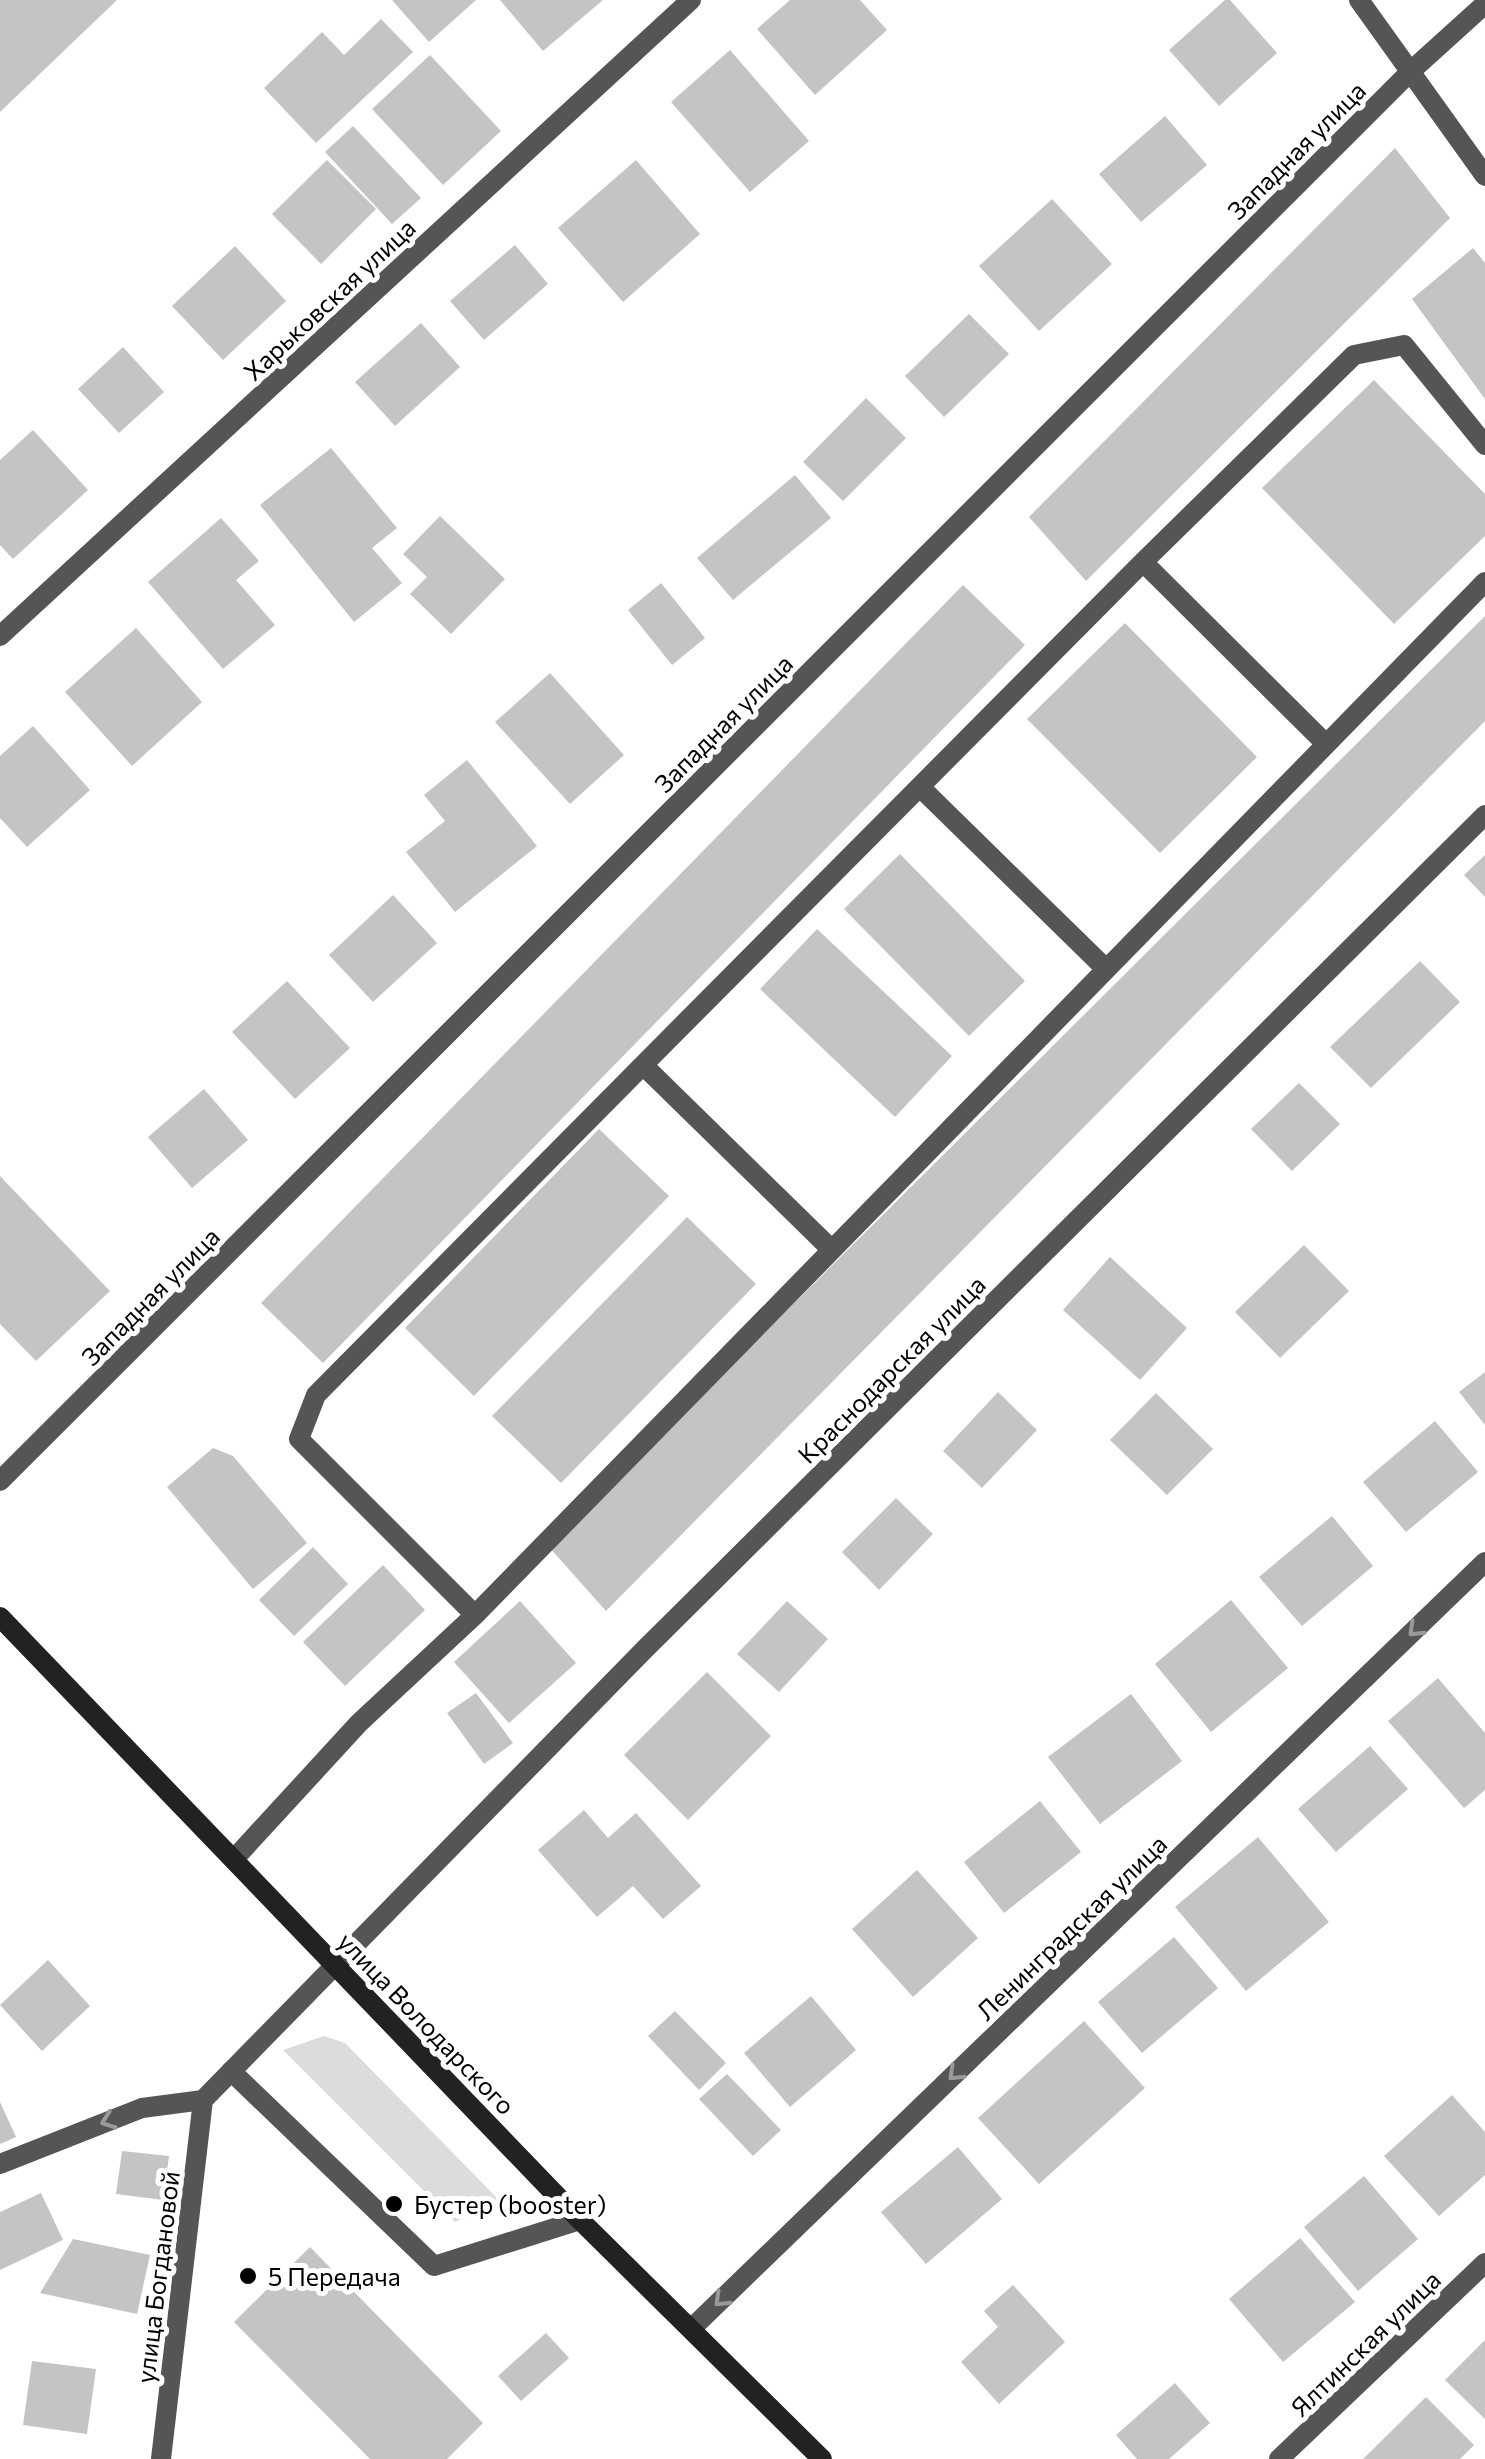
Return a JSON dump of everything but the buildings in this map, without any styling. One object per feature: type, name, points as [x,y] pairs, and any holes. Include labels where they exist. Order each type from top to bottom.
[{"type":"main road","name":"улица Володарского","points":[[0,1617],[580,2220],[822,2459]]},
{"type":"street","name":"Харьковская улица","points":[[0,636],[691,0]]},
{"type":"street","points":[[1359,0],[1485,176]]},
{"type":"street","name":"Западная улица","points":[[0,1481],[1412,70],[1485,4]]},
{"type":"street","points":[[475,1615],[298,1439],[316,1395],[1143,562],[1354,355],[1404,345],[1485,444]]},
{"type":"street","points":[[1143,562],[1326,744]]},
{"type":"street","points":[[234,1858],[359,1723],[475,1615],[1485,582]]},
{"type":"street","points":[[920,786],[1106,969]]},
{"type":"street","name":"Краснодарская улица","points":[[203,2100],[673,1621],[1485,815]]},
{"type":"street","points":[[643,1066],[832,1249]]},
{"type":"street","name":"Ленинградская улица","points":[[692,2328],[1485,1562]]},
{"type":"street","points":[[230,2071],[434,2266],[580,2220]]},
{"type":"street","points":[[0,2164],[142,2108],[203,2100]]},
{"type":"street","name":"улица Богдановой","points":[[160,2459],[203,2100]]},
{"type":"street","name":"Ялтинская улица","points":[[1279,2459],[1485,2263]]},
{"type":"shaded area","points":[[324,2036],[345,2043],[500,2201],[455,2222],[283,2050]]},
{"type":"place","name":"Бустер (booster)","points":[[394,2204]]},
{"type":"place","name":"5 Передача","points":[[248,2276]]}]
